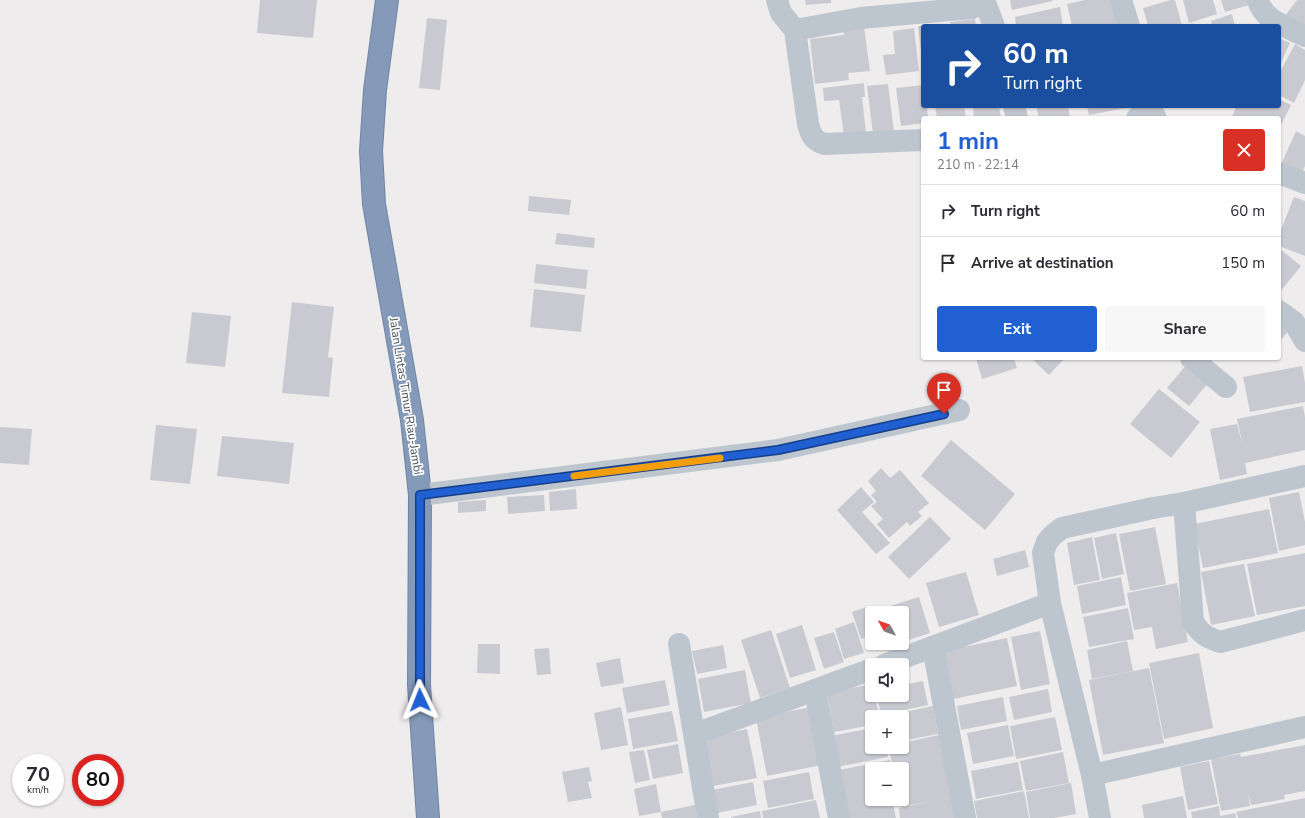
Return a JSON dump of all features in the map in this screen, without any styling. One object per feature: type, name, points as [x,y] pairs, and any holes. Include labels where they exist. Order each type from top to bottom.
[{"type":"highway","name":"Jalan Lintas Timur Riau-Jambi","points":[[387,0],[375,90],[371,151],[374,204],[410,406],[420,495],[419,685],[428,818]]},
{"type":"street","points":[[777,0],[781,13],[795,30],[808,124],[811,135],[817,142],[824,144],[921,140]]},
{"type":"street","points":[[795,30],[861,18],[972,8],[984,0],[993,24]]},
{"type":"street","points":[[1121,0],[1128,24]]},
{"type":"street","points":[[1258,0],[1263,12],[1272,20],[1280,24]]},
{"type":"street","points":[[1281,24],[1305,36]]},
{"type":"street","points":[[1281,174],[1305,183]]},
{"type":"street","points":[[1281,312],[1294,322],[1305,341]]},
{"type":"street","points":[[1197,360],[1226,387]]},
{"type":"street","points":[[420,495],[778,450],[959,410]]},
{"type":"street","points":[[1100,818],[1092,774],[1050,603],[1043,553],[1047,542],[1062,528],[1305,476]]},
{"type":"street","points":[[1184,503],[1193,622],[1200,632],[1209,639],[1220,642],[1305,620]]},
{"type":"street","points":[[903,658],[1050,603]]},
{"type":"street","points":[[679,644],[708,818]]},
{"type":"street","points":[[933,647],[965,818]]},
{"type":"street","points":[[695,734],[865,672]]},
{"type":"street","points":[[815,690],[839,818]]},
{"type":"street","points":[[1092,774],[1305,727]]},
{"type":"building","points":[[260,0],[317,0],[313,38],[257,33]]},
{"type":"building","points":[[805,0],[831,0],[831,3],[806,5]]},
{"type":"building","points":[[1010,0],[1052,0],[1053,1],[1012,10]]},
{"type":"building","points":[[1085,0],[1116,0],[1121,24],[1072,24],[1067,4]]},
{"type":"building","points":[[1175,0],[1181,24],[1147,24],[1143,8]]},
{"type":"building","points":[[1183,0],[1213,0],[1217,14],[1189,23]]},
{"type":"building","points":[[1221,0],[1255,0],[1256,3],[1225,12]]},
{"type":"building","points":[[1297,0],[1305,0],[1305,24],[1284,17]]},
{"type":"building","points":[[1060,7],[1063,24],[1016,24],[1015,17]]},
{"type":"building","points":[[1232,14],[1234,24],[1212,24],[1211,21]]},
{"type":"building","points":[[427,18],[447,20],[440,90],[419,88]]},
{"type":"building","points":[[975,19],[976,24],[950,24],[950,22]]},
{"type":"building","points":[[918,26],[921,26],[921,51]]},
{"type":"building","points":[[864,27],[870,71],[848,73],[849,80],[815,84],[810,39],[844,35],[843,29]]},
{"type":"building","points":[[914,28],[919,71],[886,75],[883,55],[895,54],[893,31]]},
{"type":"building","points":[[1281,39],[1290,43],[1281,63]]},
{"type":"building","points":[[1295,44],[1305,50],[1305,80],[1294,103],[1281,96],[1281,70]]},
{"type":"building","points":[[864,83],[865,97],[862,97],[866,133],[844,136],[839,100],[824,101],[823,88]]},
{"type":"building","points":[[888,84],[894,132],[873,134],[867,86]]},
{"type":"building","points":[[921,85],[921,108],[927,108],[928,116],[921,116],[921,123],[901,126],[896,88]]},
{"type":"building","points":[[1281,100],[1291,105],[1281,125],[1281,116],[1232,116],[1236,108],[1281,108]]},
{"type":"building","points":[[935,108],[964,108],[966,116],[937,116]]},
{"type":"building","points":[[973,108],[999,108],[1001,116],[974,116]]},
{"type":"building","points":[[1036,108],[1068,108],[1070,116],[1038,116]]},
{"type":"building","points":[[1087,108],[1126,108],[1089,115]]},
{"type":"building","points":[[1296,131],[1305,136],[1305,166],[1300,177],[1281,168]]},
{"type":"building","points":[[529,196],[571,200],[569,215],[528,211]]},
{"type":"building","points":[[1294,197],[1305,201],[1305,256],[1281,247],[1281,230]]},
{"type":"building","points":[[557,233],[595,238],[594,248],[555,244]]},
{"type":"building","points":[[1281,250],[1301,266],[1281,291]]},
{"type":"building","points":[[536,264],[588,270],[586,289],[534,283]]},
{"type":"building","points":[[534,289],[585,295],[581,332],[530,327]]},
{"type":"building","points":[[292,302],[334,307],[328,357],[333,358],[329,397],[282,393]]},
{"type":"building","points":[[192,312],[231,316],[225,367],[186,363]]},
{"type":"building","points":[[1281,318],[1292,327],[1281,340]]},
{"type":"building","points":[[977,360],[1015,360],[1017,368],[982,379]]},
{"type":"building","points":[[1033,360],[1063,360],[1049,375]]},
{"type":"building","points":[[1187,364],[1209,382],[1189,406],[1167,388]]},
{"type":"building","points":[[1302,366],[1305,383],[1305,402],[1250,412],[1243,377]]},
{"type":"building","points":[[1159,389],[1200,422],[1171,458],[1130,424]]},
{"type":"building","points":[[1303,406],[1305,417],[1305,450],[1245,463],[1247,474],[1220,480],[1210,429],[1237,424],[1243,446],[1237,419]]},
{"type":"building","points":[[156,425],[197,429],[190,484],[150,480]]},
{"type":"building","points":[[0,427],[32,429],[29,465],[0,463]]},
{"type":"building","points":[[222,436],[294,443],[289,484],[217,476]]},
{"type":"building","points":[[951,440],[1015,494],[985,530],[921,476]]},
{"type":"building","points":[[881,468],[890,478],[900,470],[929,503],[918,512],[922,516],[910,526],[907,522],[889,538],[877,524],[883,519],[871,506],[877,502],[871,495],[876,491],[868,481]]},
{"type":"building","points":[[861,487],[874,502],[862,512],[890,543],[876,554],[837,510]]},
{"type":"building","points":[[576,489],[577,509],[550,511],[549,492]]},
{"type":"building","points":[[1299,492],[1305,522],[1305,545],[1279,551],[1269,498]]},
{"type":"building","points":[[544,495],[545,511],[508,514],[507,497]]},
{"type":"building","points":[[486,500],[486,511],[458,513],[458,502]]},
{"type":"building","points":[[1269,509],[1278,553],[1203,568],[1194,524]]},
{"type":"building","points":[[930,517],[951,539],[909,579],[888,557]]},
{"type":"building","points":[[1155,527],[1166,584],[1130,591],[1119,534]]},
{"type":"building","points":[[1116,533],[1124,574],[1102,579],[1094,538]]},
{"type":"building","points":[[1092,537],[1100,580],[1074,585],[1067,543]]},
{"type":"building","points":[[1025,550],[1029,567],[997,576],[993,559]]},
{"type":"building","points":[[1305,553],[1305,606],[1257,615],[1247,564]]},
{"type":"building","points":[[1244,564],[1255,616],[1211,625],[1201,572]]},
{"type":"building","points":[[966,572],[979,615],[939,627],[926,583]]},
{"type":"building","points":[[1121,577],[1126,605],[1082,614],[1077,586]]},
{"type":"building","points":[[1177,583],[1188,642],[1156,649],[1152,627],[1134,630],[1127,593]]},
{"type":"building","points":[[919,597],[930,633],[909,640],[909,606],[890,606]]},
{"type":"building","points":[[865,607],[865,638],[861,639],[852,612]]},
{"type":"building","points":[[1128,608],[1134,639],[1089,647],[1083,617]]},
{"type":"building","points":[[854,622],[864,653],[844,659],[835,629]]},
{"type":"building","points":[[802,625],[816,670],[790,678],[776,634]]},
{"type":"building","points":[[771,630],[790,688],[760,698],[741,640]]},
{"type":"building","points":[[1040,631],[1050,684],[1021,690],[1011,637]]},
{"type":"building","points":[[834,632],[844,662],[824,669],[814,638]]},
{"type":"building","points":[[1007,638],[1017,686],[953,699],[944,651]]},
{"type":"building","points":[[1127,641],[1133,671],[1092,679],[1087,650]]},
{"type":"building","points":[[478,644],[500,644],[500,674],[477,673]]},
{"type":"building","points":[[723,645],[727,668],[697,674],[692,651]]},
{"type":"building","points":[[549,648],[551,674],[537,675],[534,649]]},
{"type":"building","points":[[1199,653],[1213,728],[1164,739],[1149,663]]},
{"type":"building","points":[[620,658],[624,683],[601,687],[596,663]]},
{"type":"building","points":[[1149,668],[1164,743],[1103,755],[1089,680]]},
{"type":"building","points":[[745,670],[751,703],[704,712],[698,679]]},
{"type":"building","points":[[665,680],[670,705],[627,713],[622,688]]},
{"type":"building","points":[[923,681],[928,705],[904,710],[880,710],[878,702],[909,702],[909,684]]},
{"type":"building","points":[[865,685],[865,702],[876,702],[878,710],[865,710],[865,726],[834,732],[827,693]]},
{"type":"building","points":[[1048,689],[1052,712],[1014,720],[1009,697]]},
{"type":"building","points":[[1003,697],[1007,721],[961,730],[957,706]]},
{"type":"building","points":[[933,706],[938,734],[909,740],[909,711]]},
{"type":"building","points":[[621,707],[628,745],[601,750],[594,713]]},
{"type":"building","points":[[811,707],[822,765],[767,776],[756,718]]},
{"type":"building","points":[[672,711],[678,741],[633,749],[628,719]]},
{"type":"building","points":[[1055,717],[1062,750],[1016,759],[1010,726]]},
{"type":"building","points":[[1008,725],[1014,756],[973,764],[967,733]]},
{"type":"building","points":[[747,729],[757,778],[708,787],[698,739]]},
{"type":"building","points":[[865,729],[865,754],[887,754],[888,757],[837,767],[831,736]]},
{"type":"building","points":[[939,735],[954,818],[900,818],[899,808],[932,801],[909,805],[909,762],[892,762],[890,754],[909,754],[909,741]]},
{"type":"building","points":[[678,744],[683,773],[653,779],[647,750]]},
{"type":"building","points":[[1305,745],[1305,791],[1284,795],[1285,799],[1251,805],[1248,792],[1250,806],[1221,811],[1211,759],[1240,754],[1241,757]]},
{"type":"building","points":[[644,750],[650,780],[635,783],[629,752]]},
{"type":"building","points":[[1063,752],[1069,783],[1026,791],[1020,761]]},
{"type":"building","points":[[890,760],[890,762],[880,762]]},
{"type":"building","points":[[1209,761],[1218,804],[1188,810],[1180,767]]},
{"type":"building","points":[[1018,762],[1023,790],[976,799],[971,771]]},
{"type":"building","points":[[865,765],[865,806],[893,806],[896,818],[848,818],[839,770]]},
{"type":"building","points":[[589,767],[592,781],[588,782],[592,798],[568,802],[562,772]]},
{"type":"building","points":[[809,772],[814,799],[768,808],[763,781]]},
{"type":"building","points":[[753,782],[757,805],[717,813],[712,790]]},
{"type":"building","points":[[1071,783],[1076,814],[1054,818],[1030,818],[1026,792]]},
{"type":"building","points":[[656,784],[661,812],[639,816],[634,789]]},
{"type":"building","points":[[1024,791],[1029,818],[977,818],[974,801]]},
{"type":"building","points":[[1183,796],[1187,818],[1144,818],[1142,805]]},
{"type":"building","points":[[1305,798],[1305,818],[1238,818],[1236,812]]},
{"type":"building","points":[[816,800],[820,818],[763,818],[762,811]]},
{"type":"building","points":[[695,805],[697,818],[662,818],[661,812]]},
{"type":"building","points":[[1219,806],[1220,816],[1235,813],[1236,818],[1192,818],[1191,812]]},
{"type":"building","points":[[760,811],[761,818],[731,818],[731,817]]},
{"type":"slow traffic","points":[[574,476],[720,458]]},
{"type":"route","points":[[420,700],[420,495],[778,450],[944,414]]}]
